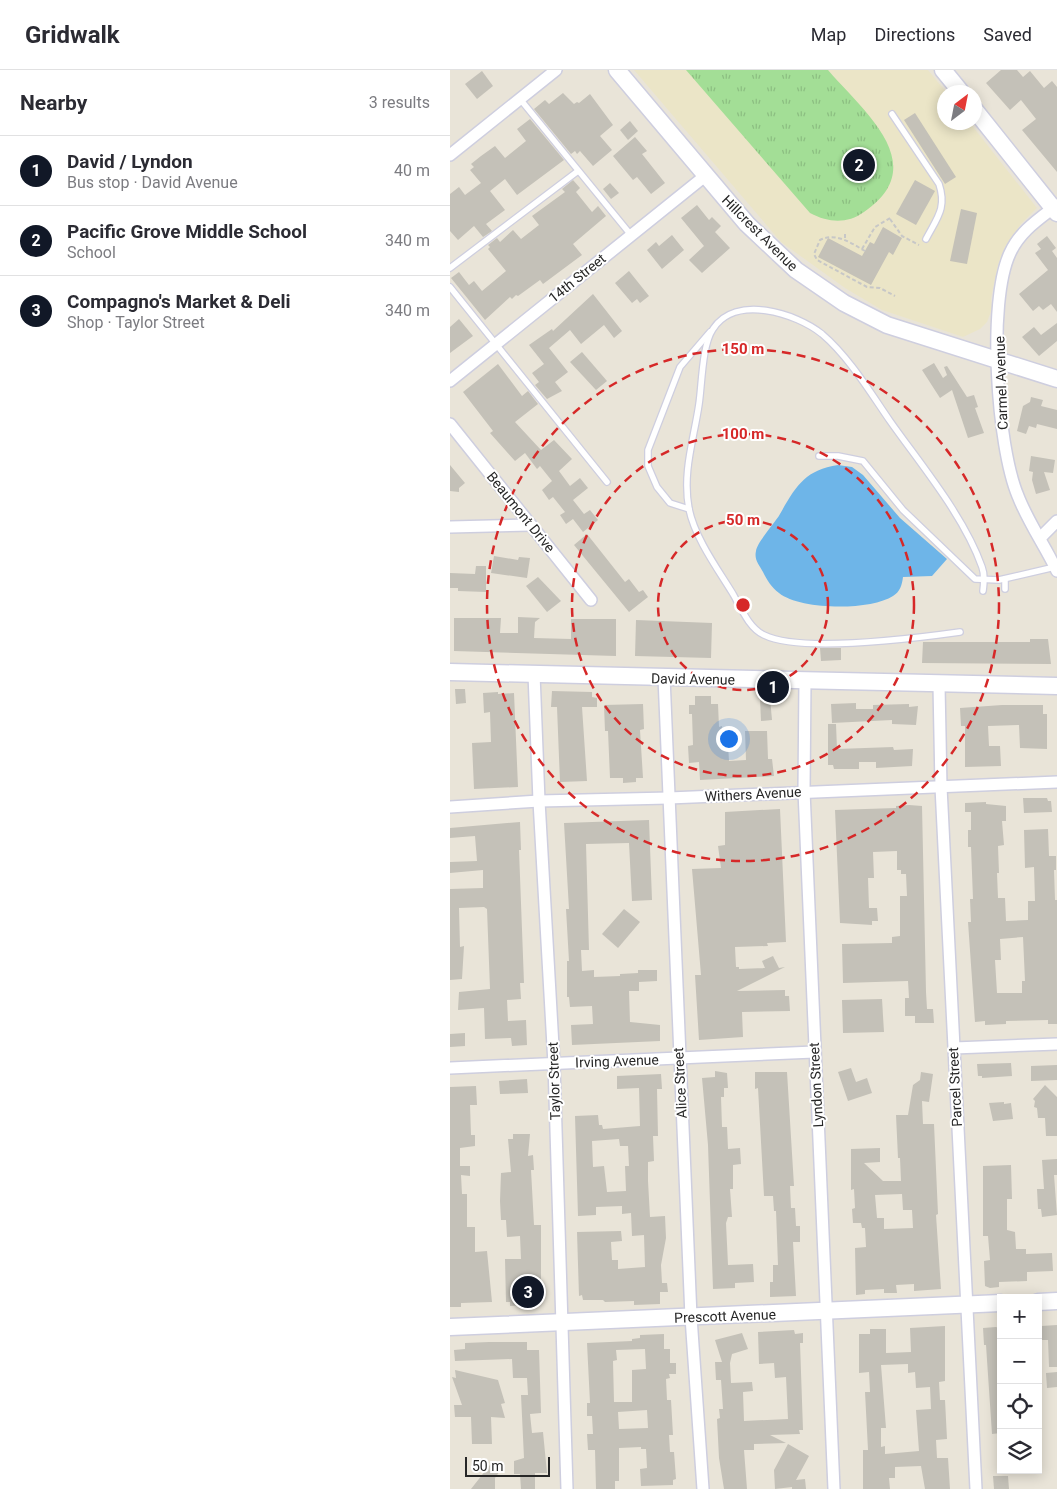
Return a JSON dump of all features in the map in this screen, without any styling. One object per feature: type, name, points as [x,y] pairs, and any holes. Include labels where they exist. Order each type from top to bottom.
[{"type":"street","points":[[450,154],[556,70]]},
{"type":"street","name":"Hillcrest Avenue","points":[[617,70],[747,224],[796,270],[844,303],[887,325],[1057,379]]},
{"type":"street","points":[[943,70],[955,85]]},
{"type":"street","points":[[982,119],[1056,208]]},
{"type":"street","name":"14th Street","points":[[450,381],[705,176]]},
{"type":"street","name":"Carmel Avenue","points":[[1056,208],[1023,231],[1015,242],[1006,263],[999,300],[997,360],[1006,459],[1018,497],[1056,569]]},
{"type":"street","name":"Beaumont Drive","points":[[450,424],[591,600]]},
{"type":"street","points":[[1041,538],[1057,521]]},
{"type":"street","points":[[450,527],[531,525]]},
{"type":"street","name":"David Avenue","points":[[450,672],[940,685],[1057,686]]},
{"type":"street","name":"Taylor Street","points":[[534,674],[554,1064],[567,1489]]},
{"type":"street","name":"Alice Street","points":[[664,678],[691,1317],[703,1489]]},
{"type":"street","name":"Lyndon Street","points":[[805,681],[804,791],[834,1489]]},
{"type":"street","name":"Parcel Street","points":[[940,685],[941,787],[976,1489]]},
{"type":"street","name":"Withers Avenue","points":[[450,807],[539,800],[669,798],[1057,782]]},
{"type":"street","points":[[954,1048],[1057,1044]]},
{"type":"street","name":"Irving Avenue","points":[[450,1068],[814,1052]]},
{"type":"street","points":[[1042,1302],[1057,1302]]},
{"type":"street","name":"Prescott Avenue","points":[[450,1327],[997,1303]]},
{"type":"lane","points":[[520,98],[631,235]]},
{"type":"lane","points":[[892,114],[939,184],[943,195],[942,208],[926,239]]},
{"type":"lane","points":[[450,268],[578,170]]},
{"type":"lane","points":[[450,288],[607,482]]},
{"type":"lane","points":[[689,509],[670,502],[657,487],[648,466],[648,450],[680,367],[713,328],[741,310],[762,309],[796,321],[822,334],[862,381],[962,525],[982,568],[984,579],[983,591]]},
{"type":"lane","points":[[713,328],[706,349],[698,410],[686,476],[689,509],[696,530],[749,622],[764,635],[800,644],[929,637],[960,632]]},
{"type":"lane","points":[[818,456],[838,456],[863,461],[903,510],[975,579],[1005,579],[1056,569]]},
{"type":"lane","points":[[1005,579],[1005,589]]},
{"type":"path","points":[[895,296],[880,288],[867,287],[815,257],[815,248],[820,240],[831,237],[845,240],[863,250],[875,227],[891,218],[902,236],[922,246]]},
{"type":"path","points":[[845,234],[845,240]]},
{"type":"shaded area","points":[[634,70],[928,70],[940,85],[937,85],[937,130],[976,130],[1037,208],[1021,224],[1005,247],[998,265],[991,298],[992,309],[987,322],[980,329],[963,337],[882,310],[845,288],[781,242]]},
{"type":"green space","points":[[686,70],[828,70],[873,121],[885,139],[892,157],[892,176],[884,194],[864,212],[851,219],[838,221],[824,219],[810,213]]},
{"type":"water","points":[[838,465],[852,467],[863,475],[900,518],[947,559],[932,576],[903,577],[900,588],[893,596],[882,601],[852,606],[802,603],[789,599],[771,586],[756,559],[759,543],[778,518],[791,495],[809,475],[827,467]]},
{"type":"building","points":[[1001,70],[1017,70],[1023,77],[1030,71],[1044,88],[1052,81],[1057,87],[1057,172],[1022,130],[1036,119],[1021,100],[1010,110],[986,83]]},
{"type":"building","points":[[482,71],[493,86],[477,99],[465,84]]},
{"type":"building","points":[[563,93],[574,104],[579,103],[590,94],[613,125],[600,136],[612,150],[593,166],[580,151],[577,154],[575,151],[571,154],[534,109],[545,100],[549,104]]},
{"type":"building","points":[[915,113],[956,177],[945,184],[904,120]]},
{"type":"building","points":[[530,119],[564,160],[517,195],[505,179],[490,191],[505,210],[486,224],[492,231],[483,237],[474,226],[458,240],[450,231],[450,194],[459,187],[465,195],[481,183],[470,170],[474,167],[471,164],[495,146],[505,158],[526,141],[517,129]]},
{"type":"building","points":[[630,121],[638,131],[628,140],[620,130]]},
{"type":"building","points":[[635,137],[647,151],[642,154],[665,183],[651,194],[637,177],[633,180],[613,156]]},
{"type":"building","points":[[573,180],[580,188],[576,192],[592,212],[598,206],[606,216],[573,244],[582,255],[543,284],[540,280],[518,296],[516,295],[512,299],[510,297],[485,320],[451,278],[459,272],[469,285],[474,281],[482,291],[506,271],[488,249],[490,247],[488,245],[497,238],[500,242],[513,230],[521,239],[539,225],[532,216],[565,192],[562,189]]},
{"type":"building","points":[[915,180],[935,191],[916,225],[896,214]]},
{"type":"building","points":[[610,183],[619,193],[611,199],[603,189]]},
{"type":"building","points":[[697,205],[709,220],[712,217],[721,226],[715,232],[730,248],[702,273],[689,260],[704,246],[681,218]]},
{"type":"building","points":[[961,209],[977,213],[967,264],[950,261]]},
{"type":"building","points":[[883,227],[902,238],[893,255],[889,252],[871,285],[818,257],[828,238],[862,256],[870,242],[874,244]]},
{"type":"building","points":[[672,235],[684,250],[662,269],[647,250],[656,242],[659,246]]},
{"type":"building","points":[[1047,236],[1056,248],[1052,251],[1057,258],[1057,312],[1051,304],[1043,310],[1039,306],[1033,311],[1019,294],[1048,270],[1035,253],[1041,249],[1037,244]]},
{"type":"building","points":[[629,271],[649,296],[640,303],[637,299],[632,303],[615,283]]},
{"type":"building","points":[[593,294],[622,331],[614,338],[604,325],[581,344],[570,330],[549,348],[568,372],[555,382],[562,391],[547,399],[535,385],[539,382],[532,373],[544,364],[529,345],[552,329],[553,331]]},
{"type":"building","points":[[459,319],[473,336],[450,353],[450,327]]},
{"type":"building","points":[[1057,323],[1057,341],[1039,356],[1022,337],[1034,327],[1041,335]]},
{"type":"building","points":[[582,352],[607,381],[596,390],[570,362]]},
{"type":"building","points":[[934,363],[943,378],[947,375],[944,367],[947,366],[967,397],[974,395],[978,407],[975,408],[984,433],[968,438],[952,390],[940,398],[922,370]]},
{"type":"building","points":[[498,364],[522,396],[528,391],[538,404],[515,422],[541,450],[554,440],[572,459],[559,471],[570,486],[580,478],[588,488],[573,500],[584,514],[590,510],[598,520],[583,532],[573,519],[566,524],[560,515],[565,512],[553,497],[549,500],[542,490],[552,481],[540,466],[537,469],[525,453],[515,461],[490,433],[493,431],[463,392]]},
{"type":"building","points":[[1031,397],[1043,400],[1041,406],[1057,410],[1057,429],[1037,424],[1036,428],[1029,426],[1026,434],[1017,431],[1023,406],[1030,402]]},
{"type":"building","points":[[1031,456],[1055,460],[1053,473],[1044,472],[1050,490],[1036,494],[1032,480],[1033,472],[1029,471]]},
{"type":"building","points":[[450,465],[465,483],[459,488],[459,492],[450,491]]},
{"type":"building","points":[[587,534],[625,582],[629,579],[639,592],[643,590],[648,597],[629,612],[574,545]]},
{"type":"building","points":[[494,556],[518,560],[519,557],[530,558],[527,578],[491,573]]},
{"type":"building","points":[[476,566],[486,566],[486,592],[458,591],[458,588],[450,588],[450,573],[475,574]]},
{"type":"building","points":[[538,577],[561,601],[547,612],[526,586]]},
{"type":"building","points":[[518,617],[540,618],[535,622],[534,638],[571,639],[571,619],[616,619],[616,656],[454,651],[454,618],[501,618],[500,633],[518,633]]},
{"type":"building","points":[[636,620],[712,623],[711,658],[635,656]]},
{"type":"building","points":[[1030,639],[1048,639],[1051,664],[922,663],[923,642],[1030,642]]},
{"type":"building","points":[[820,648],[841,648],[841,660],[821,661]]},
{"type":"building","points":[[455,689],[465,689],[466,703],[456,704]]},
{"type":"building","points":[[552,691],[592,692],[592,697],[597,698],[597,707],[582,707],[587,781],[560,782],[557,707],[551,707]]},
{"type":"building","points":[[498,692],[498,694],[514,693],[518,787],[474,789],[472,743],[491,742],[490,712],[484,713],[483,693]]},
{"type":"building","points":[[695,696],[711,696],[711,704],[718,704],[719,727],[722,726],[723,744],[728,744],[729,761],[746,760],[745,731],[767,731],[768,759],[772,759],[774,776],[700,780],[699,762],[689,763],[688,746],[693,745],[692,714],[689,714],[689,705],[695,705]]},
{"type":"building","points":[[770,698],[772,720],[761,721],[760,699]]},
{"type":"building","points":[[856,703],[856,709],[873,709],[873,705],[909,704],[909,707],[918,706],[916,725],[892,724],[892,720],[832,723],[831,704]]},
{"type":"building","points":[[643,704],[644,729],[640,730],[643,778],[636,778],[636,782],[623,783],[623,778],[610,778],[608,731],[605,731],[604,705]]},
{"type":"building","points":[[1043,705],[1043,714],[1047,714],[1047,749],[1020,748],[1019,725],[988,726],[989,746],[1000,746],[1001,766],[965,767],[965,726],[961,726],[960,708]]},
{"type":"building","points":[[828,724],[836,724],[837,749],[893,747],[894,750],[913,749],[912,766],[876,768],[876,762],[859,762],[859,769],[834,769],[833,765],[828,765]]},
{"type":"building","points":[[1023,798],[1047,798],[1048,801],[1051,801],[1052,812],[1024,813]]},
{"type":"building","points":[[986,802],[986,804],[1006,806],[1006,821],[1002,821],[1004,845],[998,846],[999,873],[997,873],[998,898],[1005,898],[1006,921],[1028,920],[1028,901],[1035,901],[1034,867],[1025,868],[1024,830],[1048,829],[1049,856],[1056,856],[1056,870],[1054,870],[1055,900],[1057,900],[1057,1024],[1048,1024],[1048,1020],[1006,1021],[1006,1024],[985,1025],[985,1021],[975,1022],[968,922],[971,922],[970,899],[973,899],[971,847],[968,847],[968,830],[971,830],[971,812],[965,812],[965,803]],"holes":[[[1023,937],[1025,981],[1022,981],[1022,993],[997,993],[995,960],[1001,960],[1000,939]]]},
{"type":"building","points":[[896,806],[922,806],[926,992],[927,1009],[933,1009],[934,1023],[915,1023],[915,1016],[905,1016],[905,998],[909,998],[908,981],[843,983],[842,944],[892,943],[892,937],[900,936],[900,896],[907,896],[906,874],[901,874],[901,870],[897,870],[897,851],[873,852],[874,878],[868,878],[869,908],[877,908],[878,921],[872,921],[872,925],[840,923],[835,810],[896,808]]},
{"type":"building","points":[[780,809],[786,942],[767,943],[768,946],[735,947],[736,967],[739,967],[739,969],[765,968],[762,961],[773,956],[779,968],[785,967],[737,991],[785,990],[785,996],[789,996],[790,1011],[742,1012],[743,1037],[699,1040],[695,975],[701,975],[692,869],[721,868],[718,846],[725,845],[725,812]]},
{"type":"building","points":[[649,820],[652,900],[632,901],[629,843],[586,844],[589,950],[581,950],[582,971],[594,970],[594,977],[620,976],[620,974],[638,973],[638,970],[657,970],[657,981],[639,982],[639,991],[629,991],[630,1022],[660,1025],[660,1041],[572,1045],[571,1025],[593,1024],[592,1006],[570,1007],[569,997],[567,997],[567,961],[569,961],[566,909],[569,909],[564,823]]},
{"type":"building","points":[[520,822],[521,850],[519,850],[524,983],[520,983],[521,999],[507,1000],[508,1021],[526,1020],[527,1045],[512,1046],[511,1038],[485,1039],[484,1008],[458,1010],[459,992],[490,989],[487,909],[484,907],[459,908],[460,947],[464,946],[462,979],[450,980],[450,889],[483,888],[483,870],[450,873],[450,862],[477,861],[475,836],[450,838],[450,828]]},
{"type":"building","points":[[624,909],[640,922],[618,948],[602,934]]},
{"type":"building","points":[[882,999],[884,1032],[843,1033],[842,1000]]},
{"type":"building","points":[[465,1033],[465,1046],[450,1047],[450,1034]]},
{"type":"building","points":[[1011,1063],[1012,1076],[982,1078],[982,1076],[978,1076],[977,1064]]},
{"type":"building","points":[[1057,1065],[1057,1080],[1031,1081],[1031,1066]]},
{"type":"building","points":[[851,1068],[856,1082],[867,1078],[872,1093],[848,1101],[838,1072]]},
{"type":"building","points":[[715,1071],[727,1073],[728,1088],[724,1088],[724,1097],[721,1097],[722,1127],[727,1127],[728,1149],[740,1148],[741,1164],[733,1165],[733,1189],[730,1189],[732,1217],[728,1217],[726,1223],[728,1265],[753,1264],[754,1282],[735,1283],[735,1288],[713,1289],[708,1145],[702,1078],[715,1077]]},
{"type":"building","points":[[755,1072],[787,1072],[794,1186],[790,1186],[791,1208],[795,1208],[796,1226],[800,1226],[800,1242],[793,1242],[796,1296],[770,1297],[770,1282],[773,1282],[773,1265],[778,1265],[776,1211],[774,1211],[773,1196],[764,1196],[758,1088],[755,1089]]},
{"type":"building","points":[[921,1072],[933,1074],[929,1102],[922,1101],[923,1124],[934,1124],[938,1214],[936,1215],[941,1289],[914,1291],[914,1284],[896,1285],[897,1293],[884,1293],[884,1289],[865,1290],[865,1294],[856,1295],[855,1248],[866,1247],[865,1228],[862,1228],[861,1223],[853,1223],[852,1209],[855,1208],[854,1189],[851,1190],[851,1149],[880,1148],[880,1162],[864,1163],[883,1181],[901,1181],[896,1115],[908,1115],[913,1085],[920,1080]],"holes":[[[902,1194],[903,1210],[912,1210],[913,1228],[884,1229],[884,1218],[877,1218],[875,1195]]]},
{"type":"building","points":[[661,1074],[662,1089],[657,1089],[658,1136],[653,1136],[654,1161],[648,1162],[650,1217],[665,1216],[666,1238],[661,1265],[662,1283],[667,1283],[668,1292],[660,1292],[660,1304],[634,1305],[634,1301],[605,1302],[603,1300],[583,1300],[582,1295],[579,1296],[577,1232],[621,1231],[622,1241],[611,1242],[612,1260],[618,1260],[618,1269],[645,1267],[644,1235],[632,1236],[631,1213],[622,1214],[622,1206],[596,1207],[596,1215],[578,1216],[575,1116],[598,1115],[599,1125],[602,1125],[603,1129],[640,1126],[639,1088],[617,1089],[617,1076]],"holes":[[[619,1139],[620,1146],[628,1146],[629,1166],[625,1166],[626,1191],[607,1192],[604,1166],[593,1167],[592,1141]]]},
{"type":"building","points":[[527,1079],[528,1093],[500,1094],[499,1081]]},
{"type":"building","points":[[1045,1085],[1057,1097],[1057,1136],[1046,1136],[1045,1118],[1038,1118],[1037,1108],[1034,1107],[1035,1101],[1033,1099]]},
{"type":"building","points":[[476,1086],[477,1105],[470,1105],[471,1135],[475,1135],[475,1146],[460,1148],[460,1166],[470,1166],[470,1176],[461,1175],[462,1194],[467,1194],[467,1227],[475,1227],[475,1252],[487,1251],[492,1302],[461,1303],[461,1307],[450,1307],[450,1087]]},
{"type":"building","points":[[1004,1102],[1004,1104],[1011,1103],[1013,1119],[993,1121],[989,1103]]},
{"type":"building","points":[[513,1134],[530,1134],[528,1156],[533,1155],[534,1170],[531,1170],[534,1225],[541,1225],[541,1304],[510,1306],[510,1302],[506,1302],[505,1259],[521,1259],[520,1236],[507,1237],[506,1220],[501,1220],[501,1173],[511,1172],[508,1139],[513,1139]]},
{"type":"building","points":[[1057,1159],[1057,1175],[1054,1175],[1057,1215],[1042,1217],[1041,1209],[1038,1209],[1037,1189],[1044,1189],[1042,1160]]},
{"type":"building","points":[[1011,1165],[1012,1199],[1007,1199],[1007,1230],[1015,1232],[1016,1249],[1026,1249],[1026,1254],[1052,1253],[1053,1271],[1027,1272],[1027,1281],[999,1282],[999,1287],[990,1288],[985,1286],[984,1261],[990,1260],[988,1236],[983,1236],[983,1166]]},
{"type":"building","points":[[1057,1325],[1057,1367],[1049,1367],[1048,1340],[1042,1340],[1042,1326]]},
{"type":"building","points":[[945,1326],[945,1381],[939,1382],[940,1400],[945,1400],[947,1439],[936,1440],[937,1458],[948,1458],[950,1489],[925,1489],[921,1466],[895,1467],[895,1478],[889,1478],[890,1489],[863,1489],[863,1450],[868,1450],[865,1392],[870,1392],[869,1372],[859,1373],[859,1334],[870,1334],[870,1329],[886,1329],[886,1353],[911,1352],[910,1328]],"holes":[[[908,1364],[908,1373],[915,1372],[916,1388],[930,1387],[931,1409],[916,1410],[919,1451],[885,1454],[885,1446],[881,1447],[881,1428],[886,1428],[881,1365]]]},
{"type":"building","points":[[997,1327],[997,1433],[992,1434],[986,1345],[984,1345],[983,1328]]},
{"type":"building","points":[[794,1330],[795,1334],[803,1333],[803,1343],[800,1343],[803,1430],[799,1430],[800,1434],[770,1435],[786,1443],[754,1444],[754,1450],[744,1450],[747,1489],[724,1489],[719,1458],[717,1419],[720,1418],[719,1409],[723,1409],[721,1380],[716,1380],[715,1362],[722,1362],[715,1340],[742,1333],[748,1349],[732,1354],[730,1363],[731,1383],[752,1382],[753,1391],[743,1392],[744,1421],[788,1419],[786,1377],[775,1378],[774,1363],[759,1364],[758,1332]]},
{"type":"building","points":[[664,1334],[664,1349],[670,1349],[670,1363],[676,1363],[676,1374],[669,1374],[670,1378],[666,1379],[667,1400],[671,1400],[673,1435],[669,1435],[670,1452],[674,1452],[676,1479],[673,1480],[673,1485],[641,1486],[640,1469],[647,1468],[646,1449],[641,1449],[641,1447],[619,1448],[619,1481],[615,1481],[615,1489],[596,1489],[595,1450],[588,1450],[587,1434],[593,1434],[592,1416],[587,1416],[587,1403],[590,1403],[587,1343],[632,1341],[632,1339],[640,1338],[640,1335]],"holes":[[[645,1349],[646,1369],[632,1370],[632,1402],[614,1402],[613,1361],[617,1360],[616,1350]],[[647,1410],[648,1428],[619,1429],[618,1412]]]},
{"type":"building","points":[[527,1342],[527,1350],[539,1350],[541,1413],[530,1414],[532,1433],[543,1432],[547,1473],[535,1473],[535,1489],[521,1489],[520,1474],[514,1474],[514,1461],[524,1458],[521,1395],[528,1395],[527,1378],[513,1378],[512,1359],[455,1361],[454,1350],[465,1349],[465,1343]]},
{"type":"building","points":[[455,1370],[498,1380],[505,1403],[501,1404],[505,1418],[491,1417],[492,1444],[472,1444],[471,1417],[455,1417],[454,1405],[462,1405],[452,1377],[456,1378]]},
{"type":"building","points":[[1057,1372],[1057,1387],[1047,1388],[1046,1373]]},
{"type":"building","points":[[788,1444],[809,1456],[796,1480],[805,1479],[806,1489],[792,1489],[792,1487],[775,1489],[774,1470]]},
{"type":"building","points":[[493,1461],[502,1468],[495,1478],[495,1489],[471,1489]]},
{"type":"building","points":[[993,1476],[1008,1476],[1009,1489],[994,1489]]},
{"type":"place","name":"Pacific Grove Middle School","points":[[859,165]]},
{"type":"place","name":"David / Lyndon","points":[[773,687]]},
{"type":"place","name":"Compagno's Market & Deli","points":[[528,1292]]}]
